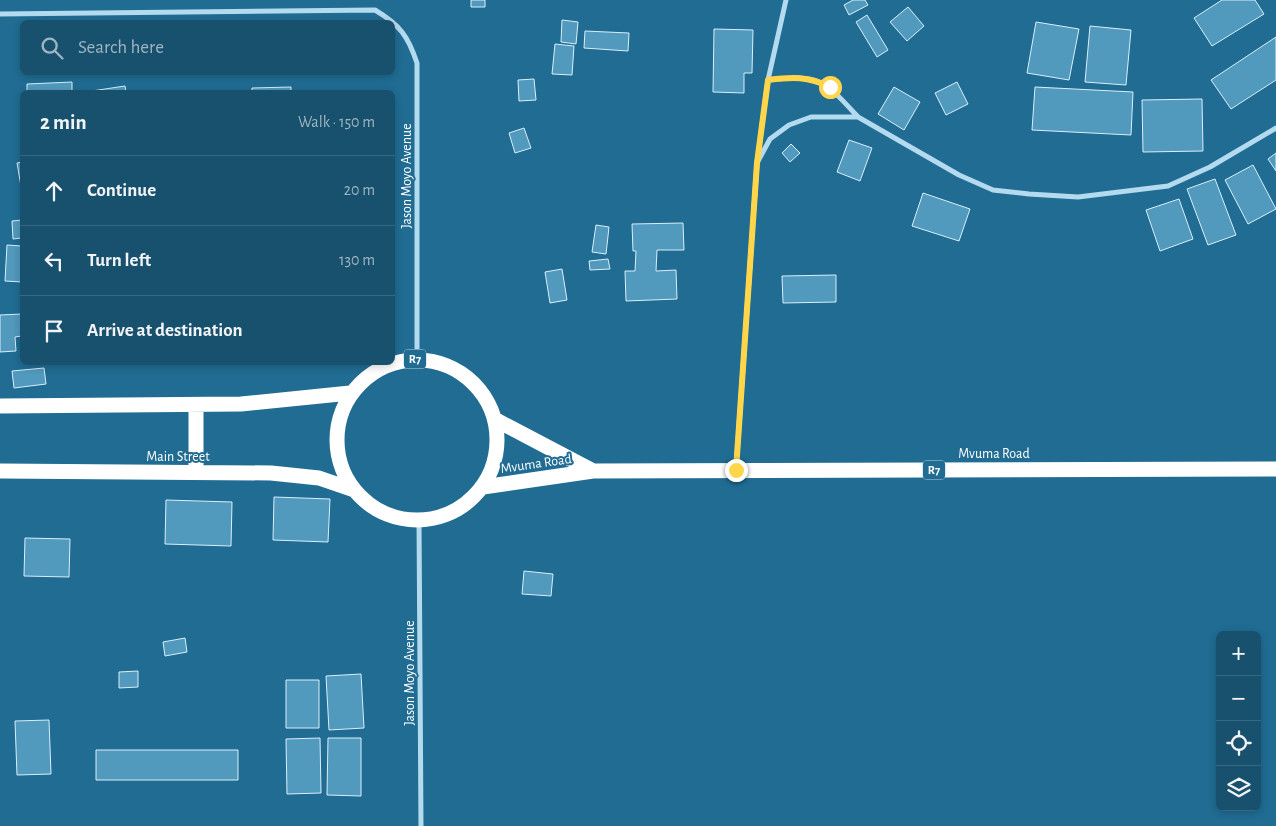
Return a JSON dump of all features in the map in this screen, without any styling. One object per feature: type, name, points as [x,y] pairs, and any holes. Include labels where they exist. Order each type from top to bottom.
[{"type":"highway","name":"Main Street","points":[[387,365],[368,375],[350,393],[339,417],[336,442],[341,468],[354,490],[372,507],[394,517],[419,520],[443,516],[466,504],[483,486],[494,466],[498,443],[496,420],[485,396],[467,376],[443,363],[416,359],[395,362]]},
{"type":"highway","points":[[0,406],[196,406],[241,404],[350,393]]},
{"type":"highway","points":[[196,406],[196,472]]},
{"type":"highway","name":"Mvuma Road","points":[[496,420],[592,471]]},
{"type":"highway","name":"Mvuma Road","points":[[483,486],[592,471],[1276,468]]},
{"type":"highway","name":"Main Street","points":[[0,471],[271,473],[319,478],[354,490]]},
{"type":"street","points":[[736,470],[757,163],[768,80],[786,0]]},
{"type":"street","name":"Jason Moyo Avenue","points":[[0,14],[375,10],[391,20]]},
{"type":"street","name":"Jason Moyo Avenue","points":[[395,24],[409,41],[417,63],[416,359]]},
{"type":"street","points":[[768,80],[798,76],[814,79],[830,87],[858,117],[959,175],[993,190],[1029,194],[1078,197],[1168,186],[1210,167],[1276,128]]},
{"type":"street","points":[[757,163],[770,139],[789,125],[811,117],[858,117]]},
{"type":"street","name":"Jason Moyo Avenue","points":[[419,520],[421,826]]},
{"type":"building","points":[[471,0],[485,0],[485,7],[471,7]]},
{"type":"building","points":[[853,0],[865,0],[868,5],[849,15],[844,5]]},
{"type":"building","points":[[1222,0],[1255,0],[1264,14],[1212,46],[1194,18]]},
{"type":"building","points":[[908,7],[924,26],[907,41],[890,22]]},
{"type":"building","points":[[867,15],[888,50],[877,57],[856,22]]},
{"type":"building","points":[[562,20],[578,22],[576,44],[561,42]]},
{"type":"building","points":[[1036,22],[1079,29],[1069,80],[1027,73]]},
{"type":"building","points":[[1090,26],[1131,30],[1126,85],[1085,82]]},
{"type":"building","points":[[714,29],[753,30],[752,73],[744,73],[744,93],[713,92]]},
{"type":"building","points":[[585,31],[629,33],[628,51],[584,48]]},
{"type":"building","points":[[1276,37],[1276,80],[1231,109],[1211,80]]},
{"type":"building","points":[[555,44],[574,46],[572,75],[552,74]]},
{"type":"building","points":[[534,79],[536,100],[519,101],[518,80]]},
{"type":"building","points":[[72,82],[72,90],[27,90],[27,84]]},
{"type":"building","points":[[957,82],[968,104],[946,115],[935,93]]},
{"type":"building","points":[[125,86],[126,90],[98,90]]},
{"type":"building","points":[[291,87],[291,90],[252,90],[252,88]]},
{"type":"building","points":[[894,87],[920,102],[904,130],[878,114]]},
{"type":"building","points":[[1035,87],[1133,92],[1131,135],[1032,130]]},
{"type":"building","points":[[1202,99],[1203,151],[1143,152],[1142,100]]},
{"type":"building","points":[[524,128],[531,148],[515,153],[509,133]]},
{"type":"building","points":[[849,140],[872,148],[860,181],[837,172]]},
{"type":"building","points":[[791,144],[800,153],[790,162],[782,153]]},
{"type":"building","points":[[1276,153],[1276,171],[1268,159]]},
{"type":"building","points":[[20,162],[20,180],[17,163]]},
{"type":"building","points":[[1253,165],[1276,209],[1248,224],[1225,180]]},
{"type":"building","points":[[1215,179],[1236,235],[1208,245],[1187,189]]},
{"type":"building","points":[[923,193],[970,209],[959,241],[912,226]]},
{"type":"building","points":[[1179,199],[1193,239],[1160,251],[1146,210]]},
{"type":"building","points":[[20,220],[20,238],[13,239],[12,221]]},
{"type":"building","points":[[683,223],[684,250],[657,250],[656,271],[676,270],[677,299],[626,301],[625,271],[635,271],[636,251],[633,251],[632,224]]},
{"type":"building","points":[[596,225],[609,227],[606,254],[592,252]]},
{"type":"building","points":[[7,245],[20,246],[20,282],[5,281]]},
{"type":"building","points":[[608,259],[610,269],[590,270],[589,261]]},
{"type":"building","points":[[562,269],[567,300],[550,303],[545,272]]},
{"type":"building","points":[[836,275],[836,302],[783,303],[782,276]]},
{"type":"building","points":[[20,314],[20,336],[15,337],[16,351],[0,352],[0,315]]},
{"type":"building","points":[[44,368],[46,384],[14,388],[12,371]]},
{"type":"building","points":[[274,497],[330,499],[328,542],[273,540]]},
{"type":"building","points":[[166,500],[232,502],[231,546],[165,544]]},
{"type":"building","points":[[25,538],[70,539],[69,577],[24,576]]},
{"type":"building","points":[[524,571],[553,574],[551,596],[522,594]]},
{"type":"building","points":[[185,638],[187,652],[165,656],[163,642]]},
{"type":"building","points":[[138,671],[138,687],[119,688],[119,672]]},
{"type":"building","points":[[361,674],[364,728],[329,730],[326,676]]},
{"type":"building","points":[[286,680],[319,680],[319,728],[286,728]]},
{"type":"building","points":[[49,720],[51,774],[17,775],[15,721]]},
{"type":"building","points":[[320,738],[321,793],[287,794],[286,739]]},
{"type":"building","points":[[328,738],[361,738],[361,796],[327,795]]},
{"type":"building","points":[[96,750],[238,750],[238,780],[96,780]]},
{"type":"route","points":[[736,470],[757,163],[768,80],[798,76],[814,79],[830,87]]}]
